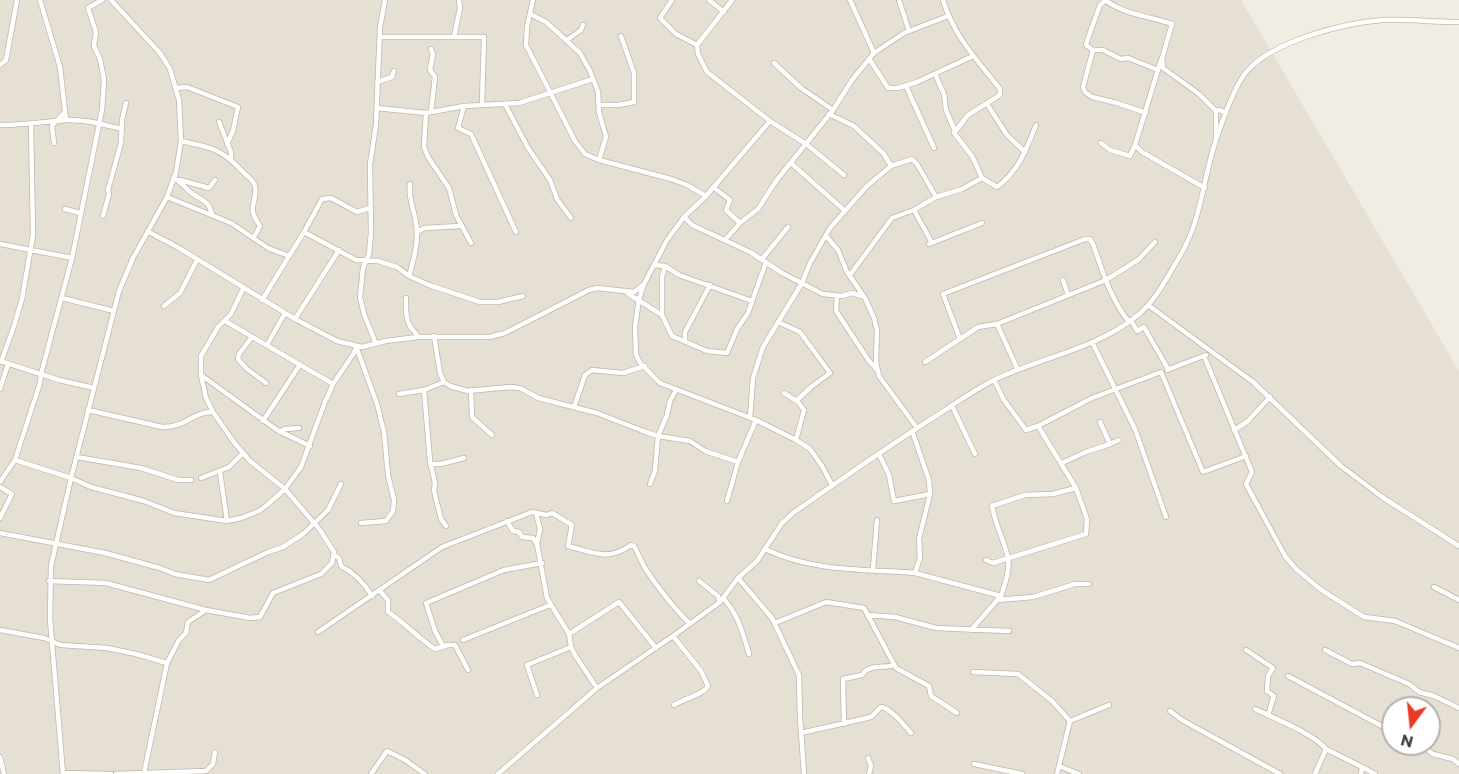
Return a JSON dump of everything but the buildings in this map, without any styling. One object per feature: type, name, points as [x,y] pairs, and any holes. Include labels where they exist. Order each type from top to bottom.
[{"type":"street","points":[[0,65],[6,60],[17,0]]},
{"type":"street","points":[[40,0],[60,67],[66,120]]},
{"type":"street","points":[[0,482],[15,460],[40,383],[40,374],[72,258],[99,124],[104,80],[100,59],[94,46],[96,32],[88,8],[102,0]]},
{"type":"street","points":[[111,0],[166,61],[179,100],[181,141],[174,178],[167,197],[127,270],[114,311],[55,544],[50,581],[52,641],[63,773],[111,774]]},
{"type":"street","points":[[375,344],[360,297],[371,233],[370,164],[377,108],[380,27],[385,0]]},
{"type":"street","points":[[454,37],[460,8],[459,0]]},
{"type":"street","points":[[533,0],[526,45],[575,141],[585,154],[599,160],[671,179],[706,196]]},
{"type":"street","points":[[672,0],[660,18],[676,34],[697,45]]},
{"type":"street","points":[[709,0],[724,12]]},
{"type":"street","points":[[732,0],[697,45],[698,54],[707,72],[770,122],[806,144],[844,175]]},
{"type":"street","points":[[850,0],[863,34],[874,53]]},
{"type":"street","points":[[899,0],[909,31]]},
{"type":"street","points":[[942,0],[948,16],[973,56],[1000,88],[1000,95],[968,115],[955,131]]},
{"type":"street","points":[[1101,143],[1110,150],[1130,156],[1146,113],[1172,24],[1120,11],[1106,0],[1100,5],[1086,45],[1094,50],[1103,50],[1121,59],[1128,58],[1158,70]]},
{"type":"street","points":[[530,14],[546,22],[567,40],[580,54],[593,79],[598,92],[599,112],[606,137],[599,160]]},
{"type":"street","points":[[725,240],[740,223],[758,209],[874,53],[909,31],[948,16]]},
{"type":"street","points":[[498,774],[597,688],[721,600],[738,578],[757,561],[788,518],[832,485],[912,431],[994,380],[1092,342],[1130,321],[1148,305],[1158,293],[1188,241],[1199,213],[1216,141],[1246,70],[1280,47],[1339,28],[1382,20],[1459,22]]},
{"type":"street","points":[[567,40],[581,30],[583,25]]},
{"type":"street","points":[[600,105],[634,102],[634,72],[621,36]]},
{"type":"street","points":[[380,37],[484,37],[482,104]]},
{"type":"street","points":[[431,49],[433,54],[430,70],[435,77],[424,147],[449,188],[460,226],[471,243]]},
{"type":"street","points":[[1094,50],[1083,87],[1085,93],[1146,113]]},
{"type":"street","points":[[870,60],[888,88],[906,86],[973,56]]},
{"type":"street","points":[[1162,58],[1163,68],[1199,94],[1216,111],[1216,141]]},
{"type":"street","points":[[774,63],[831,112],[854,126],[884,154],[891,166]]},
{"type":"street","points":[[377,82],[392,77],[394,71]]},
{"type":"street","points":[[936,76],[944,94],[946,110],[951,119],[954,134],[972,156],[982,178],[997,187],[1006,181],[1018,165],[1036,125]]},
{"type":"street","points":[[377,108],[429,112],[482,104],[519,103],[593,79]]},
{"type":"street","points":[[906,86],[934,148]]},
{"type":"street","points":[[176,88],[187,87],[238,107],[233,131],[227,144]]},
{"type":"street","points":[[103,216],[121,143],[123,111],[126,103]]},
{"type":"street","points":[[506,104],[528,148],[550,180],[557,199],[571,218]]},
{"type":"street","points":[[987,104],[1007,135],[1025,152]]},
{"type":"street","points":[[465,106],[458,128],[471,134],[516,232]]},
{"type":"street","points":[[1216,111],[1226,113]]},
{"type":"street","points":[[54,143],[52,131],[54,123],[65,112]]},
{"type":"street","points":[[951,119],[962,121]]},
{"type":"street","points":[[0,125],[54,123],[66,120],[122,129]]},
{"type":"street","points":[[219,122],[231,159]]},
{"type":"street","points":[[770,122],[706,196],[684,217],[668,240],[644,284],[639,299],[635,327],[636,354],[640,363],[660,383],[704,398],[796,440],[814,455],[832,485]]},
{"type":"street","points":[[31,124],[32,249],[15,326],[0,361],[94,388]]},
{"type":"street","points":[[181,141],[214,149],[231,159],[254,184],[252,201],[254,218],[260,226],[254,237]]},
{"type":"street","points":[[1135,145],[1142,152],[1205,188]]},
{"type":"street","points":[[750,418],[755,369],[763,347],[802,283],[810,263],[844,210],[867,186],[891,166],[913,159],[936,197]]},
{"type":"street","points":[[791,163],[844,210]]},
{"type":"street","points":[[174,178],[209,188],[215,180]]},
{"type":"street","points":[[174,178],[206,202],[212,215]]},
{"type":"street","points":[[850,275],[892,218],[914,210],[936,197],[962,189],[982,178]]},
{"type":"street","points":[[409,276],[417,248],[412,203],[408,196],[410,184]]},
{"type":"street","points":[[713,187],[730,200],[726,210],[740,223]]},
{"type":"street","points":[[167,197],[212,215],[254,237],[268,248],[289,256]]},
{"type":"street","points":[[262,300],[322,199],[331,198],[357,212],[370,208]]},
{"type":"street","points":[[65,209],[80,213]]},
{"type":"street","points":[[914,210],[930,244],[982,224]]},
{"type":"street","points":[[684,217],[692,225],[764,260],[823,294],[846,296],[852,293],[860,294],[865,298]]},
{"type":"street","points":[[417,235],[424,228],[460,226]]},
{"type":"street","points":[[665,266],[662,277],[662,315],[672,336],[707,351],[727,353],[752,301],[764,260],[788,227]]},
{"type":"street","points":[[149,232],[285,314],[337,341],[362,347],[418,337],[489,337],[505,333],[589,290],[597,288],[634,292],[644,284]]},
{"type":"street","points":[[304,232],[356,260],[378,261],[397,267],[409,276],[429,285],[480,302],[498,302],[523,296]]},
{"type":"street","points":[[826,236],[837,250],[842,263],[865,298],[874,318],[877,330],[877,370]]},
{"type":"street","points":[[960,339],[943,294],[1090,239],[1120,312],[1137,331],[1144,327],[1168,369]]},
{"type":"street","points":[[925,362],[978,327],[998,324],[1107,280],[1138,260],[1155,242]]},
{"type":"street","points":[[0,244],[72,258]]},
{"type":"street","points":[[295,319],[339,250]]},
{"type":"street","points":[[164,306],[180,293],[197,260]]},
{"type":"street","points":[[655,265],[665,266],[679,275],[752,301]]},
{"type":"street","points":[[1063,280],[1068,295]]},
{"type":"street","points":[[685,341],[685,332],[710,285]]},
{"type":"street","points":[[50,581],[106,583],[206,610],[250,618],[260,617],[273,593],[321,574],[332,563],[333,549],[314,522],[285,489],[243,453],[213,412],[207,399],[201,375],[201,356],[218,327],[239,301],[243,289]]},
{"type":"street","points":[[624,292],[662,315]]},
{"type":"street","points":[[837,296],[836,311],[848,331],[917,428]]},
{"type":"street","points":[[62,298],[114,311]]},
{"type":"street","points":[[406,298],[405,313],[409,325],[418,337]]},
{"type":"street","points":[[1148,305],[1270,397],[1341,466],[1382,497],[1459,546]]},
{"type":"street","points":[[267,345],[285,314]]},
{"type":"street","points":[[225,321],[333,384]]},
{"type":"street","points":[[778,322],[800,332],[830,373],[810,387],[796,401]]},
{"type":"street","points":[[998,324],[1018,370]]},
{"type":"street","points":[[434,336],[440,373],[444,382],[450,386],[471,390],[520,388],[538,398],[597,413],[658,436],[690,441],[705,451],[738,462]]},
{"type":"street","points":[[252,337],[239,354],[238,359],[247,369],[266,382]]},
{"type":"street","points":[[1092,342],[1135,429],[1166,517]]},
{"type":"street","points":[[15,460],[92,487],[144,501],[174,513],[227,521],[259,512],[285,489],[301,467],[333,384],[349,362],[356,346]]},
{"type":"street","points":[[356,346],[382,423],[388,476],[394,500],[393,511],[386,521],[361,523]]},
{"type":"street","points":[[994,380],[1004,400],[1026,429],[1038,426],[1092,398],[1212,352]]},
{"type":"street","points":[[1204,356],[1252,472],[1246,484],[1285,556],[1296,569],[1364,617],[1395,621],[1459,648]]},
{"type":"street","points":[[0,389],[8,364]]},
{"type":"street","points":[[263,421],[299,366]]},
{"type":"street","points":[[574,407],[585,375],[592,370],[623,373],[645,366]]},
{"type":"street","points":[[1161,372],[1203,472],[1246,456]]},
{"type":"street","points":[[201,375],[263,421],[310,446]]},
{"type":"street","points":[[399,394],[423,390],[444,382]]},
{"type":"street","points":[[423,390],[430,464],[438,510],[446,526]]},
{"type":"street","points":[[471,390],[472,417],[492,435]]},
{"type":"street","points":[[650,484],[655,471],[658,436],[676,390]]},
{"type":"street","points":[[784,393],[803,407],[805,414],[796,440]]},
{"type":"street","points":[[1234,430],[1253,416],[1270,397]]},
{"type":"street","points":[[952,406],[975,454]]},
{"type":"street","points":[[88,410],[173,428],[205,411],[213,412]]},
{"type":"street","points":[[727,501],[738,462],[756,420]]},
{"type":"street","points":[[1100,423],[1110,444]]},
{"type":"street","points":[[986,560],[993,563],[1009,559],[1086,534],[1087,519],[1076,488],[1038,426]]},
{"type":"street","points":[[280,432],[285,429],[299,428]]},
{"type":"street","points":[[912,431],[929,480],[930,494],[919,539],[920,558],[915,573]]},
{"type":"street","points":[[1062,463],[1119,440]]},
{"type":"street","points":[[201,478],[231,465],[243,453]]},
{"type":"street","points":[[879,454],[889,475],[894,501],[930,494]]},
{"type":"street","points":[[77,457],[141,468],[178,480],[191,480]]},
{"type":"street","points":[[430,464],[441,464],[464,458]]},
{"type":"street","points":[[219,472],[227,521]]},
{"type":"street","points":[[0,533],[119,556],[175,574],[209,580],[283,547],[303,534],[328,510],[341,484]]},
{"type":"street","points":[[0,488],[12,494],[0,518]]},
{"type":"street","points":[[971,630],[999,598],[1007,576],[1009,559],[992,506],[1025,495],[1053,494],[1076,488]]},
{"type":"street","points":[[318,632],[442,547],[530,513],[547,515],[552,513],[572,525],[568,546],[596,555],[619,553],[634,546],[643,565],[661,591],[690,624]]},
{"type":"street","points":[[536,513],[540,529],[537,544]]},
{"type":"street","points":[[873,569],[877,520]]},
{"type":"street","points":[[507,521],[513,531],[519,532],[522,537],[533,538],[537,544],[547,598],[569,634],[571,646],[583,668],[597,688]]},
{"type":"street","points":[[765,549],[786,559],[818,567],[915,573],[999,598],[1033,597],[1075,584],[1089,584]]},
{"type":"street","points":[[334,555],[339,558],[341,566],[365,584],[372,596]]},
{"type":"street","points":[[443,646],[435,631],[426,603],[504,570],[542,563]]},
{"type":"street","points":[[738,578],[775,623],[799,675],[804,774]]},
{"type":"street","points":[[699,581],[707,585],[730,606],[739,622],[749,654]]},
{"type":"street","points":[[1434,588],[1459,600]]},
{"type":"street","points":[[381,592],[388,600],[388,612],[435,649],[455,645],[468,670]]},
{"type":"street","points":[[569,634],[619,602],[656,648]]},
{"type":"street","points":[[775,623],[826,602],[864,609],[896,668],[929,686],[932,696],[957,713]]},
{"type":"street","points":[[463,640],[550,605]]},
{"type":"street","points":[[144,773],[167,663],[179,640],[186,633],[188,622],[206,610]]},
{"type":"street","points":[[867,615],[895,617],[936,628],[1009,631]]},
{"type":"street","points":[[0,630],[61,645],[107,648],[167,663]]},
{"type":"street","points":[[673,636],[701,670],[708,686],[704,692],[675,705]]},
{"type":"street","points":[[537,695],[527,665],[571,646]]},
{"type":"street","points":[[1246,650],[1273,668],[1268,676],[1267,691],[1274,696],[1269,716]]},
{"type":"street","points":[[1325,650],[1352,664],[1360,663],[1409,684],[1419,692],[1434,696],[1459,708]]},
{"type":"street","points":[[844,724],[843,679],[862,675],[865,670],[872,667],[885,668],[894,665]]},
{"type":"street","points":[[973,672],[1018,674],[1052,701],[1070,721]]},
{"type":"street","points":[[1288,676],[1381,726]]},
{"type":"street","points":[[1070,721],[1109,705]]},
{"type":"street","points":[[801,733],[871,717],[878,707],[884,707],[904,723],[911,733]]},
{"type":"street","points":[[1255,709],[1322,744],[1326,750],[1375,774]]},
{"type":"street","points":[[1170,711],[1182,720],[1280,774]]},
{"type":"street","points":[[1057,774],[1070,721]]},
{"type":"street","points":[[1315,774],[1326,750]]},
{"type":"street","points":[[371,774],[387,751],[405,760],[424,774]]},
{"type":"street","points":[[116,774],[162,774],[208,770],[213,764],[215,752]]},
{"type":"street","points":[[1440,756],[1453,759],[1459,764]]},
{"type":"street","points":[[0,757],[4,774]]},
{"type":"street","points":[[868,758],[871,766],[869,774]]},
{"type":"street","points":[[974,764],[1022,774]]},
{"type":"street","points":[[1059,766],[1079,774]]},
{"type":"street","points":[[1361,774],[1362,767]]},
{"type":"shaded area","points":[[0,0],[1241,0],[1459,371],[1459,774],[0,774]]}]
